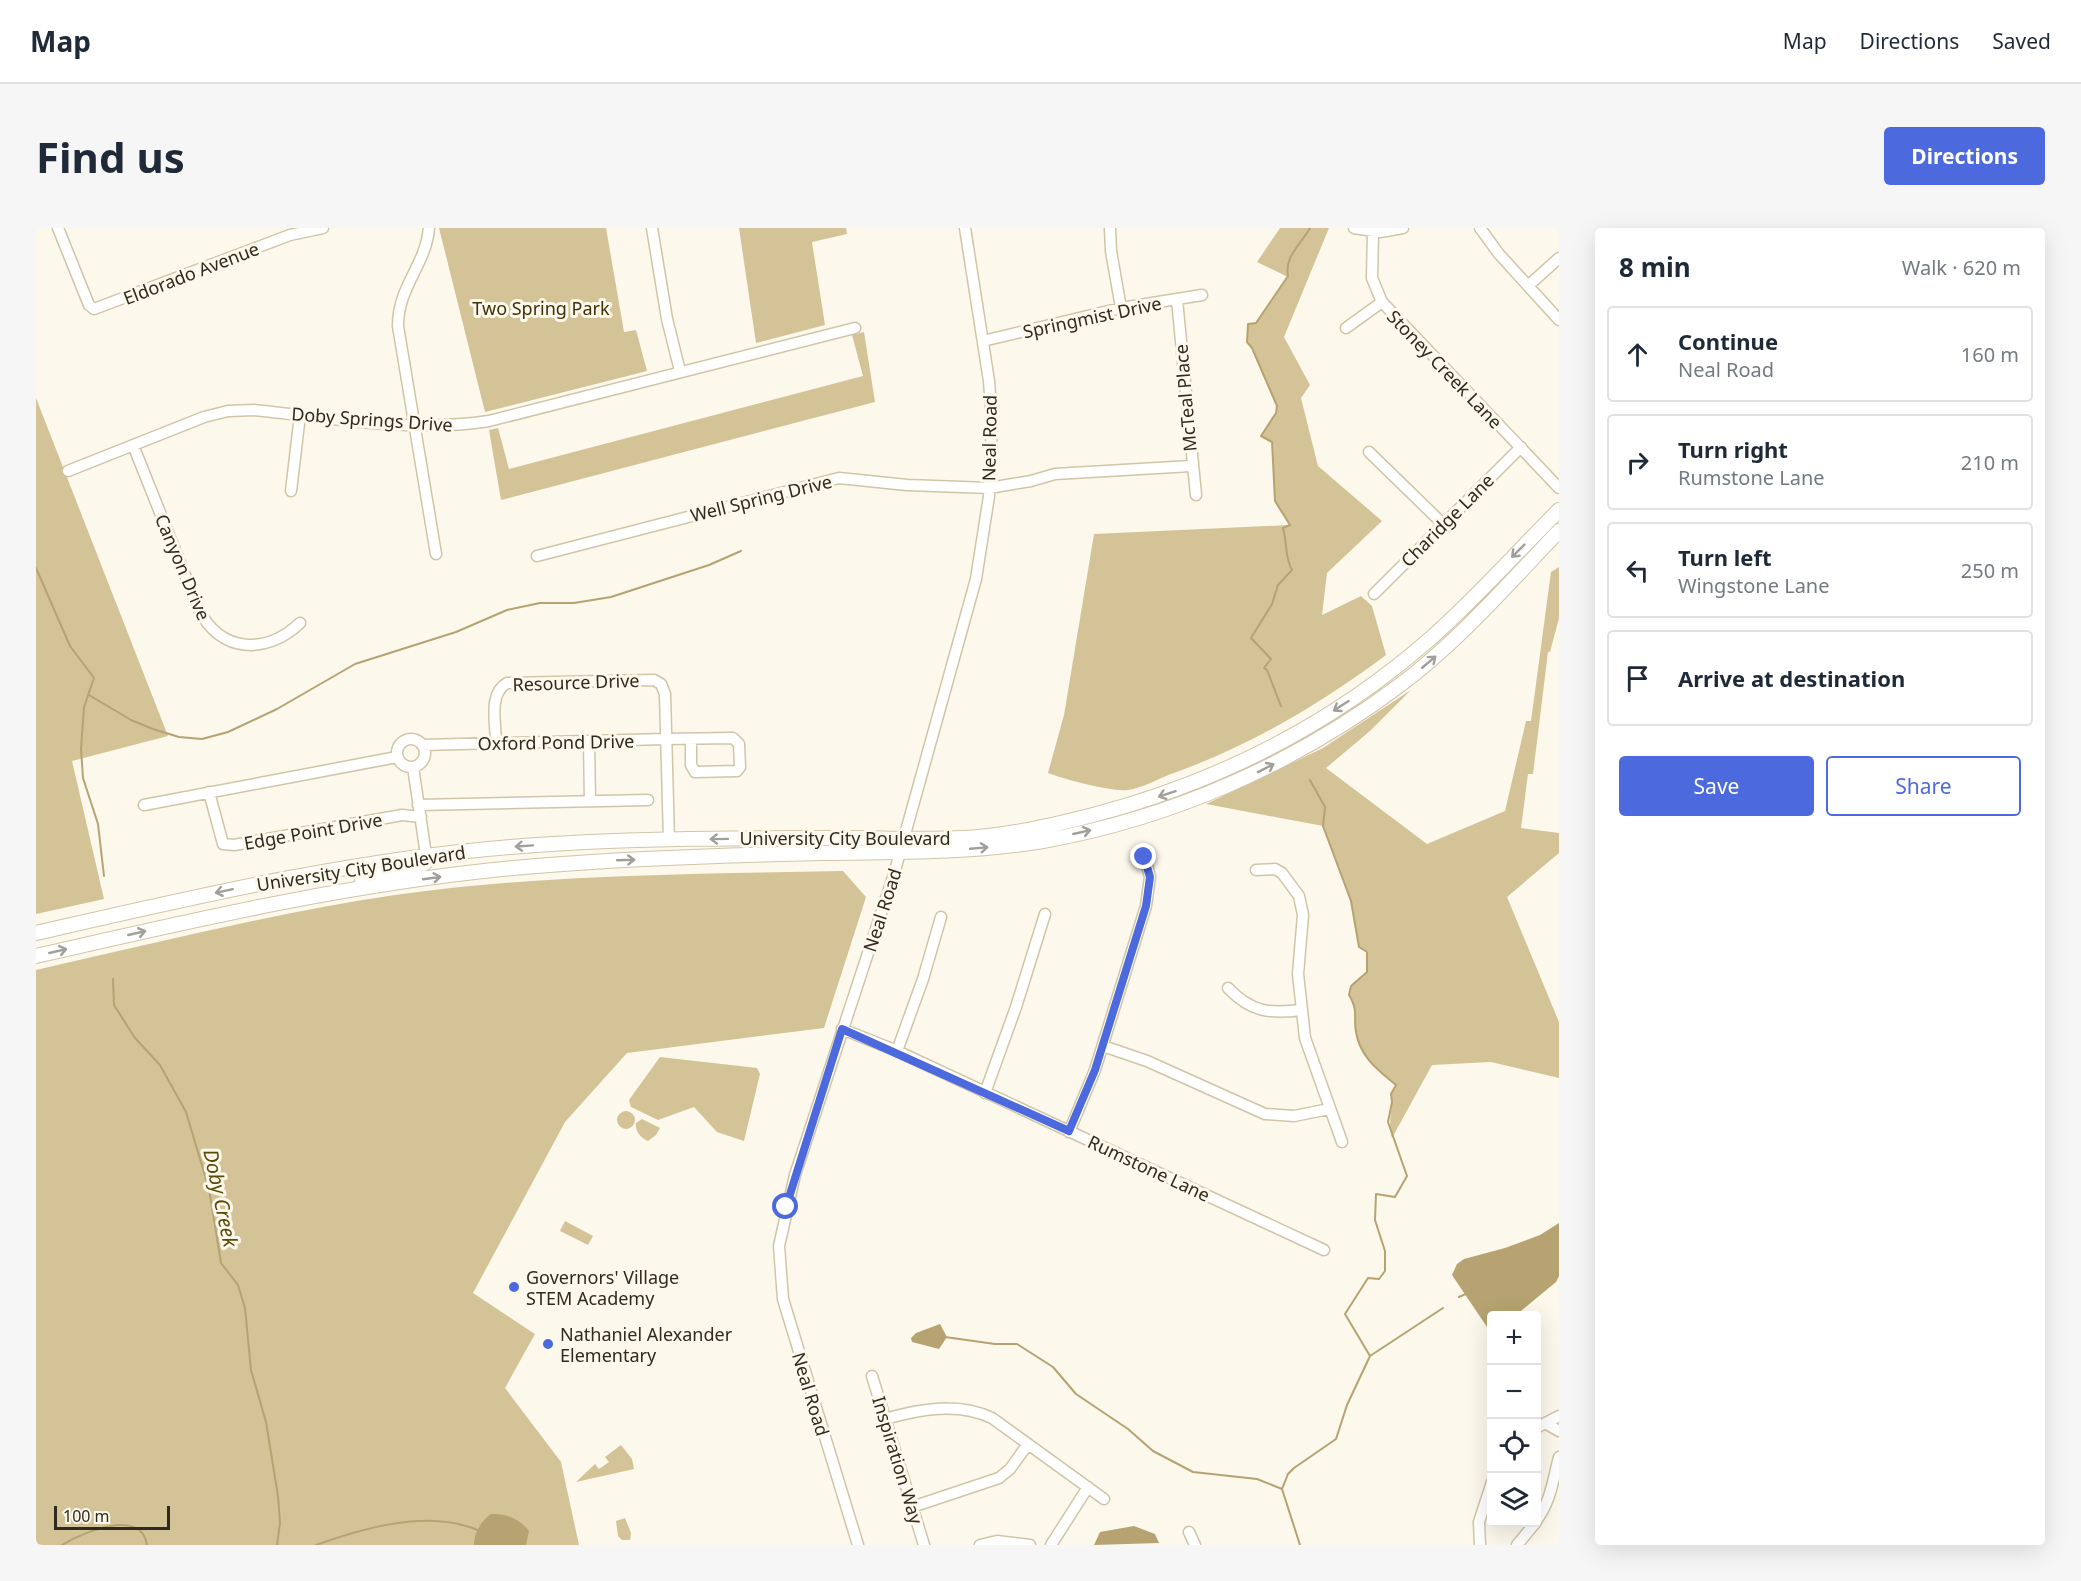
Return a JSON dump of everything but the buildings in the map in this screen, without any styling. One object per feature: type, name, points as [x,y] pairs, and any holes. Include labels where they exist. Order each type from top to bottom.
[{"type":"main road","name":"University City Boulevard","points":[[36,933],[301,875],[426,855],[539,845],[669,840],[967,838],[1073,820],[1176,791],[1257,756],[1346,703],[1435,635],[1559,510]]},
{"type":"main road","name":"University City Boulevard","points":[[36,956],[331,891],[482,871],[548,865],[987,848],[1081,833],[1156,812],[1248,777],[1324,736],[1406,680],[1444,649],[1559,531]]},
{"type":"main road","points":[[331,891],[341,884],[419,867],[426,862],[426,855]]},
{"type":"street","name":"Eldorado Avenue","points":[[58,228],[89,305],[94,309],[290,235],[323,228]]},
{"type":"street","points":[[429,228],[425,251],[405,287],[398,312],[436,554]]},
{"type":"street","points":[[652,228],[680,371]]},
{"type":"street","name":"Neal Road","points":[[858,1545],[788,1318],[779,1264],[786,1207],[900,852],[976,579],[989,488],[992,421],[983,341],[965,228]]},
{"type":"street","points":[[1110,228],[1111,251],[1121,308]]},
{"type":"street","points":[[1354,228],[1373,231],[1403,228]]},
{"type":"street","points":[[1480,228],[1499,254],[1559,321]]},
{"type":"street","name":"Stoney Creek Lane","points":[[1373,231],[1372,278],[1382,302],[1559,488]]},
{"type":"street","points":[[1528,286],[1559,258]]},
{"type":"street","name":"Springmist Drive","points":[[983,341],[1121,308],[1202,295]]},
{"type":"street","name":"McTeal Place","points":[[1177,300],[1191,466],[1196,495]]},
{"type":"street","points":[[1346,328],[1382,302]]},
{"type":"street","name":"Doby Springs Drive","points":[[68,471],[204,417],[228,411],[254,410],[448,427],[489,421],[855,328]]},
{"type":"street","points":[[291,491],[300,415]]},
{"type":"street","name":"Canyon Drive","points":[[133,445],[199,610],[209,628],[231,643],[247,645],[283,636],[300,623]]},
{"type":"street","name":"Charidge Lane","points":[[1374,594],[1521,447]]},
{"type":"street","points":[[1370,452],[1443,524]]},
{"type":"street","name":"Well Spring Drive","points":[[537,556],[839,478],[907,485],[989,488],[1023,483],[1055,474],[1191,466]]},
{"type":"street","name":"Resource Drive","points":[[496,743],[495,695],[498,688],[507,683],[649,679],[660,684],[665,694],[669,840]]},
{"type":"street","name":"Oxford Pond Drive","points":[[398,757],[398,748],[404,741],[413,739],[422,745],[666,739],[691,739],[736,740],[739,744],[740,767],[737,771],[695,772],[691,765],[691,739]]},
{"type":"street","points":[[589,741],[590,801]]},
{"type":"street","points":[[413,767],[423,760],[425,754],[422,745]]},
{"type":"street","points":[[144,805],[398,757],[403,764],[413,767]]},
{"type":"street","points":[[413,767],[426,855]]},
{"type":"street","name":"Edge Point Drive","points":[[210,792],[223,844],[234,845],[402,815],[421,817]]},
{"type":"street","points":[[418,805],[648,800]]},
{"type":"street","points":[[1069,1131],[1088,1089],[1150,893],[1150,877],[1144,857]]},
{"type":"street","points":[[1256,870],[1275,869],[1282,873],[1299,896],[1303,915],[1298,959],[1301,1010],[1307,1048],[1342,1142]]},
{"type":"street","points":[[985,1093],[1045,914]]},
{"type":"street","points":[[897,1051],[923,979],[940,917]]},
{"type":"street","points":[[1228,988],[1255,1009],[1275,1013],[1301,1010]]},
{"type":"street","name":"Rumstone Lane","points":[[842,1029],[897,1051],[1324,1250]]},
{"type":"street","points":[[1102,1046],[1148,1061],[1265,1114],[1294,1116],[1329,1109]]},
{"type":"street","name":"Inspiration Way","points":[[872,1376],[924,1545]]},
{"type":"street","points":[[885,1419],[933,1408],[981,1413],[1104,1499]]},
{"type":"street","points":[[1541,1425],[1559,1416]]},
{"type":"street","points":[[1541,1425],[1559,1431]]},
{"type":"street","points":[[912,1507],[999,1478],[1010,1469],[1028,1444]]},
{"type":"street","points":[[1541,1516],[1546,1509],[1551,1493],[1559,1456]]},
{"type":"street","points":[[1051,1545],[1088,1487]]},
{"type":"street","points":[[1480,1545],[1479,1522],[1487,1495]]},
{"type":"street","points":[[1517,1545],[1532,1527]]},
{"type":"street","points":[[1189,1532],[1195,1545]]},
{"type":"street","points":[[980,1545],[997,1541],[1030,1545]]},
{"type":"green space","name":"Two Spring Park","points":[[439,228],[606,228],[624,332],[636,330],[647,371],[485,412]]},
{"type":"green space","points":[[739,228],[846,228],[847,234],[812,242],[825,325],[756,343]]},
{"type":"green space","points":[[1280,228],[1329,228],[1284,337],[1310,385],[1301,398],[1318,466],[1382,521],[1327,573],[1322,615],[1361,596],[1372,606],[1386,655],[1335,691],[1283,723],[1228,751],[1139,787],[1128,790],[1111,789],[1076,782],[1048,773],[1064,715],[1094,534],[1289,525],[1275,501],[1272,442],[1261,436],[1276,413],[1277,406],[1252,348],[1247,342],[1248,324],[1256,323],[1288,277],[1257,262]]},
{"type":"green space","points":[[864,332],[875,402],[501,500],[489,430],[498,428],[509,469],[863,376],[852,335]]},
{"type":"green space","points":[[36,398],[168,736],[72,761],[104,899],[36,914]]},
{"type":"green space","points":[[1559,567],[1559,618],[1550,652],[1548,652],[1533,774],[1528,774],[1521,828],[1559,833],[1559,853],[1507,897],[1559,1022],[1559,1078],[1491,1062],[1432,1065],[1392,1138],[1391,1094],[1396,1085],[1371,1062],[1361,1049],[1355,1027],[1355,1010],[1349,995],[1351,986],[1367,972],[1367,952],[1359,947],[1351,901],[1323,826],[1206,804],[1323,748],[1411,690],[1370,731],[1326,768],[1427,844],[1505,811],[1526,721],[1531,721],[1551,572]]},
{"type":"green space","points":[[843,871],[866,897],[824,1028],[627,1053],[565,1122],[473,1293],[535,1334],[505,1388],[561,1462],[579,1545],[36,1545],[36,970],[215,929],[350,902],[451,888],[619,876]]},
{"type":"green space","points":[[660,1057],[757,1068],[760,1074],[744,1141],[717,1132],[694,1107],[658,1120],[631,1107],[629,1100]]},
{"type":"green space","points":[[626,1111],[632,1114],[635,1120],[632,1126],[626,1129],[620,1126],[617,1120],[620,1114]]},
{"type":"green space","points":[[642,1119],[660,1128],[656,1135],[648,1141],[636,1129],[636,1123]]},
{"type":"green space","points":[[565,1221],[593,1236],[588,1245],[560,1231]]},
{"type":"green space","points":[[621,1445],[632,1459],[634,1469],[576,1482],[595,1464],[599,1469],[609,1462],[605,1457]]},
{"type":"green space","points":[[625,1518],[631,1533],[630,1540],[622,1540],[618,1536],[616,1521]]},
{"type":"shaded area","points":[[1559,1223],[1559,1276],[1556,1282],[1521,1311],[1487,1311],[1487,1327],[1452,1275],[1457,1264],[1464,1259],[1505,1248],[1540,1235]]},
{"type":"shaded area","points":[[940,1324],[947,1337],[939,1349],[912,1342],[911,1338],[916,1333]]},
{"type":"shaded area","points":[[491,1514],[507,1516],[521,1523],[529,1531],[526,1545],[474,1545],[479,1528]]},
{"type":"shaded area","points":[[1134,1526],[1155,1534],[1159,1543],[1094,1545],[1100,1532]]},
{"type":"waterway","points":[[1281,706],[1267,670],[1264,668],[1271,659],[1251,638],[1272,604],[1278,585],[1292,570],[1288,561],[1283,528],[1290,525],[1275,501],[1272,442],[1261,436],[1276,413],[1277,406],[1252,348],[1247,342],[1248,324],[1256,323],[1288,276],[1288,263],[1310,228]]},
{"type":"waterway","points":[[89,695],[131,720],[153,729],[179,737],[202,739],[228,732],[277,709],[355,664],[456,632],[507,610],[540,603],[574,603],[611,597],[709,565],[741,551]]},
{"type":"waterway","name":"Doby Creek","points":[[36,568],[70,646],[94,678],[84,707],[81,749],[83,778],[98,824],[104,876]]},
{"type":"waterway","points":[[1310,780],[1325,807],[1323,826],[1351,901],[1359,947],[1367,952],[1367,972],[1351,986],[1349,995],[1355,1010],[1358,1041],[1371,1062],[1396,1085],[1391,1094],[1392,1102],[1388,1122],[1407,1176],[1395,1197],[1376,1194],[1375,1220],[1385,1251],[1385,1271],[1379,1279],[1368,1278],[1345,1314],[1370,1356]]},
{"type":"waterway","name":"Doby Creek","points":[[113,979],[114,1005],[135,1038],[160,1065],[186,1112],[209,1189],[221,1263],[238,1285],[245,1308],[251,1370],[266,1422],[278,1496],[280,1523],[277,1545]]},
{"type":"waterway","points":[[1459,1297],[1468,1293]]},
{"type":"waterway","points":[[1300,1545],[1282,1489],[1288,1474],[1336,1439],[1347,1405],[1370,1356],[1443,1308]]},
{"type":"waterway","points":[[945,1337],[995,1344],[1017,1344],[1053,1367],[1076,1394],[1128,1429],[1153,1451],[1193,1472],[1257,1479],[1282,1489]]},
{"type":"waterway","points":[[316,1545],[377,1527],[419,1521],[440,1521],[480,1531]]},
{"type":"waterway","points":[[62,1545],[96,1530],[123,1525],[134,1527],[143,1534],[147,1545]]},
{"type":"place","name":"Governors' Village STEM Academy","points":[[514,1287]]},
{"type":"place","name":"Nathaniel Alexander Elementary","points":[[548,1344]]},
{"type":"route","points":[[786,1207],[842,1029],[897,1051],[1069,1131],[1095,1070],[1150,893],[1150,877],[1144,857]]}]
